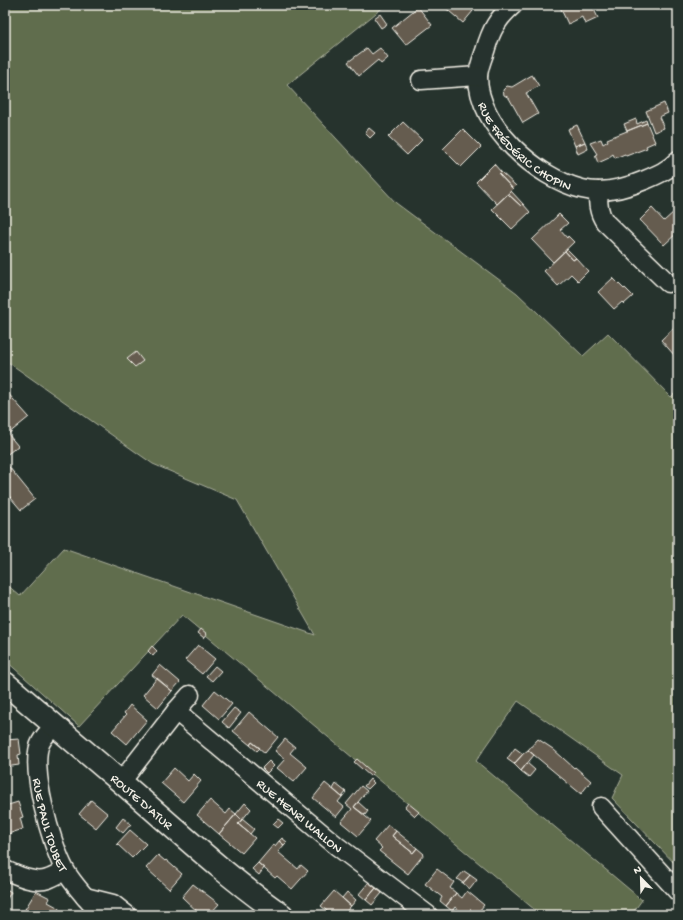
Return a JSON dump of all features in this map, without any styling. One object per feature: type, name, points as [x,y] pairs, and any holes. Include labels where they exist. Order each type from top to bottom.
[{"type":"main road","name":"ROUTE D'ATUR","points":[[5,683],[237,882],[282,915]]},
{"type":"street","name":"RUE FRÉDÉRIC CHOPIN","points":[[513,5],[494,25],[486,45],[478,76],[480,91],[487,111],[496,129],[508,142],[537,168],[550,176],[564,183],[582,189],[598,191],[637,183],[657,175],[678,160]]},
{"type":"street","points":[[421,80],[478,76]]},
{"type":"street","points":[[598,191],[598,206],[600,215],[605,222],[668,283]]},
{"type":"street","points":[[121,782],[190,695]]},
{"type":"street","name":"RUE HENRI WALLON","points":[[176,711],[337,846],[428,915]]},
{"type":"street","name":"RUE PAUL TOUBET","points":[[55,725],[40,742],[38,755],[38,774],[47,825],[56,852],[65,871],[101,915]]},
{"type":"street","points":[[601,807],[678,892]]},
{"type":"street","points":[[5,870],[34,880],[47,880],[65,871]]},
{"type":"street","points":[[85,897],[113,904],[127,915]]},
{"type":"green space","points":[[5,5],[386,5],[287,85],[396,203],[517,293],[583,356],[608,333],[671,397],[678,390],[678,867],[612,798],[623,775],[518,701],[476,761],[642,900],[631,915],[541,915],[182,615],[79,726],[5,660],[5,583],[20,596],[64,548],[315,635],[237,500],[153,464],[5,360]]},
{"type":"building","points":[[442,5],[472,5],[469,8],[473,11],[463,23]]},
{"type":"building","points":[[559,5],[592,5],[598,18],[585,24],[582,17],[568,24]]},
{"type":"building","points":[[418,7],[432,25],[406,45],[392,28]]},
{"type":"building","points":[[380,14],[387,24],[381,28],[374,18]]},
{"type":"building","points":[[367,48],[372,54],[380,48],[388,58],[381,64],[378,60],[359,76],[348,62]]},
{"type":"building","points":[[532,75],[539,86],[526,93],[538,114],[523,123],[509,98],[504,95],[503,90],[507,86],[512,87]]},
{"type":"building","points":[[664,103],[668,113],[659,117],[664,128],[654,132],[646,111]]},
{"type":"building","points":[[636,119],[637,124],[646,120],[647,123],[627,131],[624,124]]},
{"type":"building","points":[[403,122],[422,140],[407,155],[388,137]]},
{"type":"building","points":[[647,123],[655,142],[646,146],[647,148],[626,156],[625,154],[615,158],[613,154],[609,158],[598,163],[595,155],[597,154],[590,143],[601,139],[603,144],[608,141],[607,139]]},
{"type":"building","points":[[577,125],[585,142],[575,146],[568,129]]},
{"type":"building","points":[[369,128],[375,133],[370,138],[365,133]]},
{"type":"building","points":[[463,129],[481,147],[461,167],[443,149]]},
{"type":"building","points":[[585,142],[588,149],[578,154],[575,146]]},
{"type":"building","points":[[494,164],[501,172],[499,174],[513,189],[497,204],[476,182]]},
{"type":"building","points":[[501,172],[516,186],[513,189],[499,174]]},
{"type":"building","points":[[511,191],[523,204],[521,206],[508,194]]},
{"type":"building","points":[[508,194],[521,206],[523,204],[530,212],[512,229],[492,209]]},
{"type":"building","points":[[652,208],[664,221],[675,211],[678,214],[678,232],[664,245],[640,220]]},
{"type":"building","points":[[559,214],[568,223],[560,230],[567,238],[568,236],[574,242],[553,262],[532,240]]},
{"type":"building","points":[[567,249],[576,258],[573,260],[565,251]]},
{"type":"building","points":[[565,251],[573,260],[576,258],[588,271],[578,281],[571,274],[558,286],[544,271]]},
{"type":"building","points":[[613,278],[633,296],[624,304],[622,302],[614,309],[598,292]]},
{"type":"building","points":[[678,324],[678,354],[675,356],[661,340]]},
{"type":"building","points":[[136,352],[143,361],[135,367],[127,359]]},
{"type":"building","points":[[5,390],[29,417],[8,434],[18,446],[5,456],[5,416],[7,414],[5,412]]},
{"type":"building","points":[[5,462],[35,499],[21,510],[5,491]]},
{"type":"building","points":[[201,629],[207,634],[204,638],[198,633]]},
{"type":"building","points":[[198,645],[215,659],[202,674],[185,660]]},
{"type":"building","points":[[152,646],[157,651],[153,656],[148,651]]},
{"type":"building","points":[[160,665],[180,682],[172,691],[152,675]]},
{"type":"building","points":[[215,666],[221,671],[212,681],[206,676]]},
{"type":"building","points":[[157,678],[172,691],[158,708],[143,695]]},
{"type":"building","points":[[215,690],[232,704],[219,719],[203,705]]},
{"type":"building","points":[[130,705],[147,720],[127,744],[112,731],[126,715],[124,713]]},
{"type":"building","points":[[234,708],[241,713],[229,728],[222,722]]},
{"type":"building","points":[[249,712],[278,737],[265,753],[252,742],[250,745],[233,731]]},
{"type":"building","points":[[19,739],[21,754],[18,755],[19,765],[5,767],[5,740]]},
{"type":"building","points":[[285,739],[295,747],[290,753],[307,767],[294,782],[277,768],[285,759],[275,751]]},
{"type":"building","points":[[538,739],[553,749],[591,781],[581,794],[528,750]]},
{"type":"building","points":[[252,742],[260,748],[257,751],[250,745]]},
{"type":"building","points":[[515,748],[523,754],[514,764],[507,759]]},
{"type":"building","points":[[528,750],[534,755],[521,771],[514,764]]},
{"type":"building","points":[[357,759],[373,773],[370,776],[354,762]]},
{"type":"building","points":[[269,761],[274,766],[267,773],[262,768]]},
{"type":"building","points":[[527,763],[535,770],[529,777],[521,771]]},
{"type":"building","points":[[174,768],[188,781],[194,774],[201,781],[183,802],[161,783]]},
{"type":"building","points":[[370,779],[374,783],[368,789],[364,786]]},
{"type":"building","points":[[325,783],[342,797],[338,802],[344,807],[336,817],[313,798]]},
{"type":"building","points":[[336,784],[346,792],[342,797],[333,789]]},
{"type":"building","points":[[361,786],[367,791],[354,807],[371,821],[358,836],[341,822],[352,809],[346,804]]},
{"type":"building","points":[[91,800],[108,814],[96,828],[79,814]]},
{"type":"building","points":[[210,800],[226,814],[230,809],[236,814],[219,834],[197,815]]},
{"type":"building","points":[[18,802],[23,817],[20,818],[23,829],[5,835],[5,806]]},
{"type":"building","points":[[358,802],[368,811],[365,815],[354,807]]},
{"type":"building","points":[[245,803],[251,809],[242,820],[236,814]]},
{"type":"building","points":[[408,803],[419,812],[415,816],[405,807]]},
{"type":"building","points":[[236,814],[242,820],[238,824],[255,838],[242,853],[219,834]]},
{"type":"building","points":[[123,818],[131,824],[123,833],[116,827]]},
{"type":"building","points":[[242,819],[254,829],[250,834],[238,824]]},
{"type":"building","points":[[278,819],[283,823],[278,828],[273,824]]},
{"type":"building","points":[[388,825],[396,831],[392,836],[413,853],[417,848],[424,854],[408,874],[379,851],[382,848],[374,841]]},
{"type":"building","points":[[130,830],[146,844],[132,858],[117,844]]},
{"type":"building","points":[[396,831],[417,848],[413,853],[392,836]]},
{"type":"building","points":[[282,838],[287,842],[284,845],[279,841]]},
{"type":"building","points":[[279,841],[284,845],[278,852],[298,869],[301,865],[308,871],[292,889],[277,876],[275,878],[258,863],[274,844],[275,846]]},
{"type":"building","points":[[158,855],[182,874],[169,889],[146,868]]},
{"type":"building","points":[[258,863],[264,868],[259,875],[252,869]]},
{"type":"building","points":[[437,869],[454,882],[450,888],[456,893],[446,906],[440,901],[442,897],[425,884]]},
{"type":"building","points":[[464,871],[470,875],[463,883],[457,879]]},
{"type":"building","points":[[470,875],[477,880],[470,889],[463,883]]},
{"type":"building","points":[[369,882],[376,888],[366,900],[359,894]]},
{"type":"building","points":[[193,884],[219,904],[209,915],[201,915],[182,897]]},
{"type":"building","points":[[5,888],[11,892],[5,902]]},
{"type":"building","points":[[376,888],[382,893],[372,905],[366,900]]},
{"type":"building","points":[[36,891],[50,898],[48,902],[59,908],[55,915],[31,915],[24,911]]},
{"type":"building","points":[[334,891],[351,906],[343,915],[332,915],[321,906]]},
{"type":"building","points":[[467,891],[484,905],[476,915],[465,915],[455,907],[452,911],[446,906],[456,893],[462,898]]},
{"type":"building","points":[[347,892],[356,900],[351,906],[342,898]]},
{"type":"building","points":[[368,910],[374,915],[363,915]]}]
